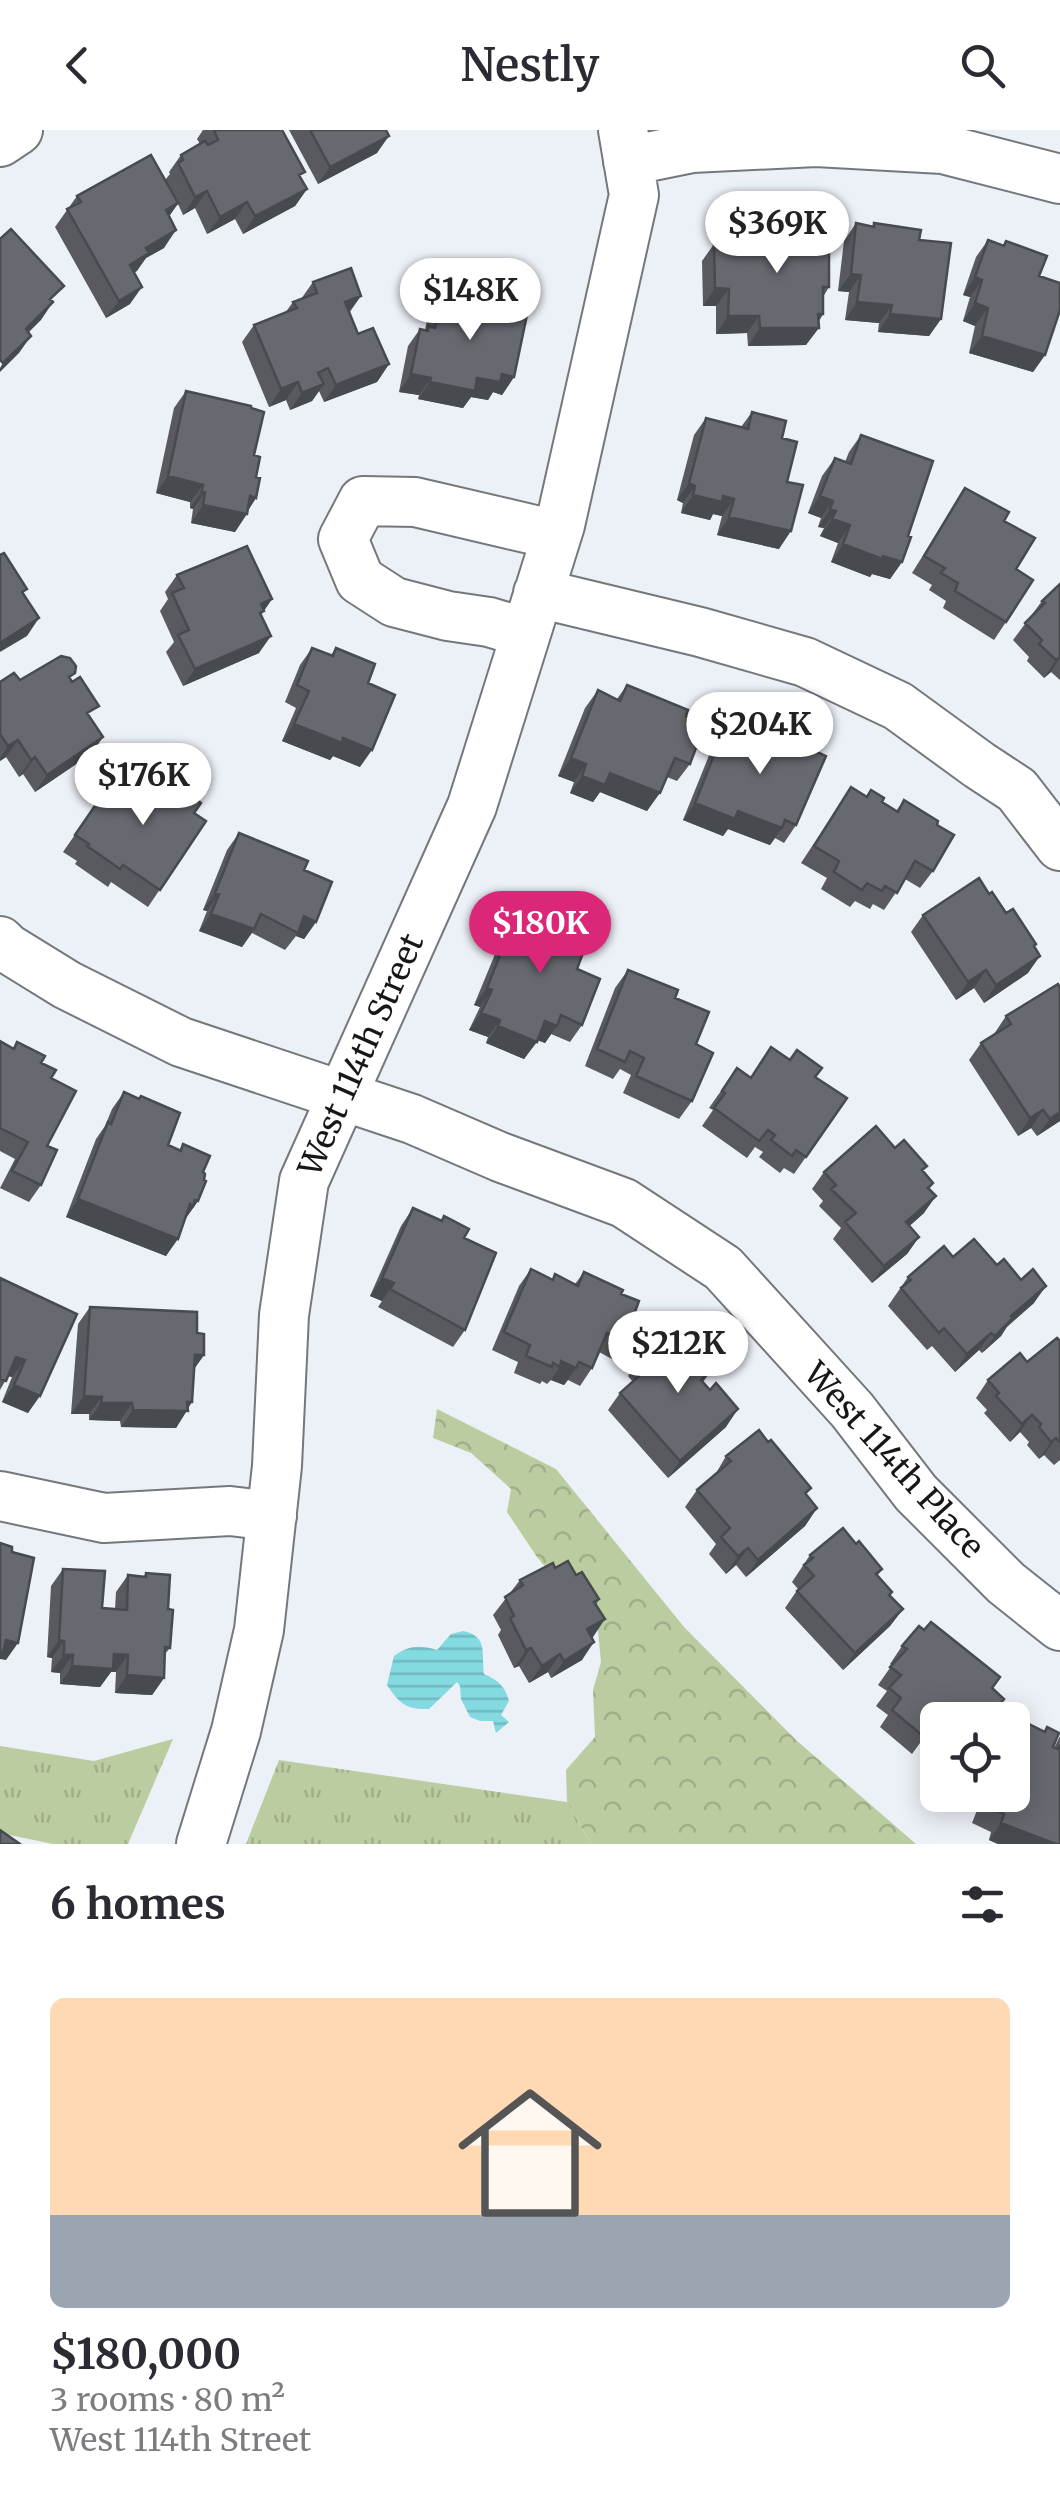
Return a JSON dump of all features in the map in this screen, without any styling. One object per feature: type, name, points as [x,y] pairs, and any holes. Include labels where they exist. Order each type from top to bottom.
[{"type":"street","points":[[0,142],[18,130]]},
{"type":"street","points":[[625,145],[692,148],[816,142],[944,149],[1060,179]]},
{"type":"street","name":"West 114th Street","points":[[201,1844],[236,1731],[259,1630],[278,1466],[284,1315],[304,1181],[324,1089],[472,806],[563,516],[634,196],[625,145]]},
{"type":"street","points":[[556,536],[415,502],[362,501],[343,539],[360,580],[394,602],[700,632],[805,662],[898,706],[1017,790],[1060,846]]},
{"type":"street","name":"West 114th Place","points":[[0,941],[67,985],[181,1042],[412,1119],[624,1203],[723,1268],[852,1410],[916,1493],[1006,1583],[1060,1626]]},
{"type":"street","points":[[0,1496],[104,1518],[230,1511],[272,1516]]},
{"type":"green space","points":[[437,1409],[556,1469],[684,1627],[796,1740],[916,1844],[591,1844],[567,1802],[566,1770],[595,1737],[593,1690],[601,1662],[598,1631],[537,1557],[507,1512],[511,1489],[471,1453],[433,1438]]},
{"type":"green space","points":[[173,1739],[128,1844],[53,1844],[0,1833],[0,1746],[94,1761]]},
{"type":"green space","points":[[279,1760],[567,1802],[591,1844],[246,1844]]},
{"type":"water","points":[[463,1631],[477,1637],[484,1674],[500,1684],[509,1701],[501,1715],[509,1722],[496,1733],[493,1721],[470,1717],[457,1682],[429,1709],[404,1704],[387,1685],[394,1656],[414,1647],[437,1650],[451,1634]]},
{"type":"building","points":[[214,130],[282,130],[305,172],[299,175],[307,189],[255,216],[247,202],[220,217],[207,191],[195,197],[178,163],[183,160],[181,155],[205,141],[208,145],[218,140]]},
{"type":"building","points":[[310,130],[386,130],[389,136],[330,167]]},
{"type":"building","points":[[151,155],[178,203],[166,210],[176,230],[146,248],[149,253],[130,265],[142,287],[119,301],[67,209],[81,202],[77,196]]},
{"type":"building","points":[[769,221],[800,221],[800,230],[829,230],[829,287],[823,287],[819,328],[760,328],[759,316],[728,316],[729,289],[715,288],[714,244],[769,245]]},
{"type":"building","points":[[856,223],[921,230],[919,240],[951,243],[941,319],[890,314],[892,305],[857,302],[861,275],[851,274]]},
{"type":"building","points":[[11,229],[64,286],[26,329],[31,336],[3,363],[0,239]]},
{"type":"building","points":[[988,240],[1004,246],[1006,241],[1047,256],[1039,276],[1060,283],[1060,310],[1045,355],[982,336],[988,308],[975,303],[982,280],[975,277]]},
{"type":"building","points":[[351,268],[361,296],[345,302],[358,334],[373,328],[389,364],[336,385],[328,368],[318,373],[324,384],[302,393],[298,382],[281,389],[254,325],[297,308],[293,302],[317,293],[313,282]]},
{"type":"building","points":[[441,293],[528,310],[514,377],[502,374],[500,382],[477,378],[475,391],[411,374],[420,329],[435,328]]},
{"type":"building","points":[[186,391],[264,412],[254,455],[260,457],[256,477],[260,478],[256,498],[250,496],[247,514],[203,505],[203,485],[168,476]]},
{"type":"building","points":[[752,412],[786,421],[782,438],[797,442],[787,482],[803,485],[791,531],[729,517],[734,499],[723,496],[722,502],[693,495],[695,486],[689,483],[706,418],[748,429]]},
{"type":"building","points":[[861,435],[933,461],[902,562],[843,544],[850,525],[832,519],[836,511],[830,509],[833,501],[820,496],[835,458],[851,464]]},
{"type":"building","points":[[965,488],[1009,512],[1004,521],[1035,538],[1016,569],[1033,580],[1006,622],[955,591],[958,583],[941,573],[945,568],[924,556]]},
{"type":"building","points":[[247,546],[272,599],[261,604],[264,611],[260,613],[271,636],[195,669],[178,635],[189,630],[172,593],[184,588],[177,575]]},
{"type":"building","points":[[4,553],[27,589],[22,592],[39,618],[0,643],[0,555]]},
{"type":"building","points":[[1060,584],[1060,657],[1056,660],[1025,623]]},
{"type":"building","points":[[312,648],[333,656],[336,648],[375,664],[368,683],[395,695],[372,750],[294,724],[309,691],[297,685]]},
{"type":"building","points":[[61,656],[70,658],[76,666],[69,677],[72,682],[80,677],[99,706],[87,713],[103,737],[47,775],[18,740],[8,746],[0,734],[0,682],[14,673],[20,680]]},
{"type":"building","points":[[627,685],[688,710],[686,716],[705,724],[690,764],[675,758],[660,793],[610,773],[605,785],[582,776],[586,764],[571,758],[598,690],[620,701]]},
{"type":"building","points":[[726,725],[752,738],[755,733],[769,740],[772,731],[826,756],[796,825],[785,820],[782,828],[738,811],[735,819],[695,803]]},
{"type":"building","points":[[131,766],[174,797],[180,788],[201,803],[194,813],[206,821],[160,890],[123,865],[120,869],[75,835],[99,800],[105,804]]},
{"type":"building","points":[[851,787],[867,797],[871,790],[898,812],[904,800],[954,835],[933,871],[915,861],[897,893],[867,883],[862,890],[834,872],[839,861],[814,846]]},
{"type":"building","points":[[239,833],[308,861],[304,870],[332,882],[316,922],[304,916],[298,933],[261,914],[254,929],[211,914],[219,894],[215,893]]},
{"type":"building","points":[[979,878],[1006,913],[1013,909],[1040,956],[996,985],[986,970],[968,982],[923,915]]},
{"type":"building","points":[[549,904],[574,914],[565,933],[587,942],[577,969],[600,979],[582,1025],[561,1015],[557,1026],[545,1021],[537,1042],[498,1026],[500,1020],[481,1013],[517,912],[541,923]]},
{"type":"building","points":[[628,970],[678,990],[675,998],[709,1012],[696,1044],[713,1053],[692,1101],[636,1076],[644,1058],[630,1051],[625,1062],[597,1049]]},
{"type":"building","points":[[1058,984],[1060,1112],[1050,1119],[1043,1110],[1030,1118],[981,1043],[1011,1024],[1006,1016]]},
{"type":"building","points":[[0,1041],[14,1049],[17,1042],[45,1056],[41,1063],[56,1070],[51,1078],[76,1091],[47,1146],[57,1150],[41,1185],[12,1171],[28,1142],[0,1128]]},
{"type":"building","points":[[771,1047],[790,1060],[797,1050],[822,1068],[815,1077],[847,1098],[806,1157],[796,1150],[792,1156],[771,1140],[775,1135],[768,1130],[759,1141],[714,1108],[737,1068],[751,1078]]},
{"type":"building","points":[[124,1092],[180,1113],[168,1145],[181,1151],[183,1144],[210,1156],[203,1172],[206,1181],[198,1201],[190,1204],[178,1239],[78,1199]]},
{"type":"building","points":[[876,1126],[895,1148],[904,1140],[927,1166],[922,1170],[933,1183],[928,1188],[936,1196],[906,1222],[919,1237],[884,1266],[845,1222],[856,1213],[831,1189],[836,1185],[824,1172]]},
{"type":"building","points":[[413,1208],[442,1221],[444,1216],[469,1229],[464,1238],[496,1253],[465,1330],[390,1289],[394,1283],[382,1278]]},
{"type":"building","points":[[974,1239],[997,1265],[1004,1259],[1021,1280],[1033,1269],[1046,1286],[1011,1316],[995,1336],[991,1333],[967,1354],[944,1328],[939,1333],[901,1288],[944,1246],[953,1257]]},
{"type":"building","points":[[531,1269],[553,1280],[555,1274],[578,1286],[584,1272],[639,1301],[624,1342],[607,1333],[592,1368],[579,1362],[576,1368],[561,1361],[560,1367],[553,1363],[552,1367],[526,1356],[530,1345],[504,1332]]},
{"type":"building","points":[[0,1278],[77,1314],[40,1396],[14,1385],[25,1360],[16,1357],[6,1381],[0,1379]]},
{"type":"building","points":[[90,1307],[197,1312],[197,1333],[204,1334],[204,1355],[195,1355],[188,1411],[133,1410],[132,1403],[101,1403],[102,1397],[84,1396]]},
{"type":"building","points":[[675,1330],[711,1371],[701,1380],[710,1390],[716,1383],[738,1409],[680,1461],[620,1393],[648,1368],[640,1359],[648,1352],[645,1348],[658,1337],[662,1342]]},
{"type":"building","points":[[1057,1338],[1060,1442],[1056,1438],[1051,1442],[1032,1415],[1022,1424],[996,1396],[999,1393],[988,1380],[1020,1353],[1027,1362]]},
{"type":"building","points":[[759,1430],[811,1488],[805,1493],[817,1508],[758,1560],[748,1548],[738,1556],[721,1537],[730,1528],[697,1490],[731,1461],[726,1456]]},
{"type":"building","points":[[843,1528],[882,1569],[876,1574],[903,1609],[855,1653],[797,1591],[814,1576],[804,1565],[813,1558],[810,1555]]},
{"type":"building","points":[[0,1543],[12,1547],[12,1552],[34,1558],[18,1643],[6,1640],[3,1653],[0,1652]]},
{"type":"building","points":[[568,1561],[576,1575],[582,1572],[599,1599],[594,1602],[605,1619],[587,1629],[594,1642],[564,1661],[560,1654],[542,1666],[531,1648],[526,1650],[510,1618],[514,1616],[505,1597],[523,1585],[520,1580],[553,1563],[555,1568]]},
{"type":"building","points":[[63,1569],[105,1571],[102,1608],[127,1610],[128,1575],[170,1575],[168,1609],[173,1610],[170,1648],[165,1647],[164,1678],[127,1675],[128,1655],[114,1654],[113,1669],[72,1666],[73,1655],[64,1655],[64,1641],[59,1640]]},
{"type":"building","points":[[931,1622],[1000,1677],[992,1688],[1004,1699],[1001,1702],[920,1702],[920,1734],[892,1710],[901,1698],[889,1688],[901,1675],[890,1667],[907,1649],[902,1646],[919,1626],[924,1630]]},
{"type":"building","points":[[1030,1724],[1059,1733],[1053,1747],[1058,1749],[1060,1745],[1060,1844],[1001,1823],[1004,1814],[999,1812],[1030,1812]]},
{"type":"building","points":[[0,1830],[20,1844],[0,1844]]}]
